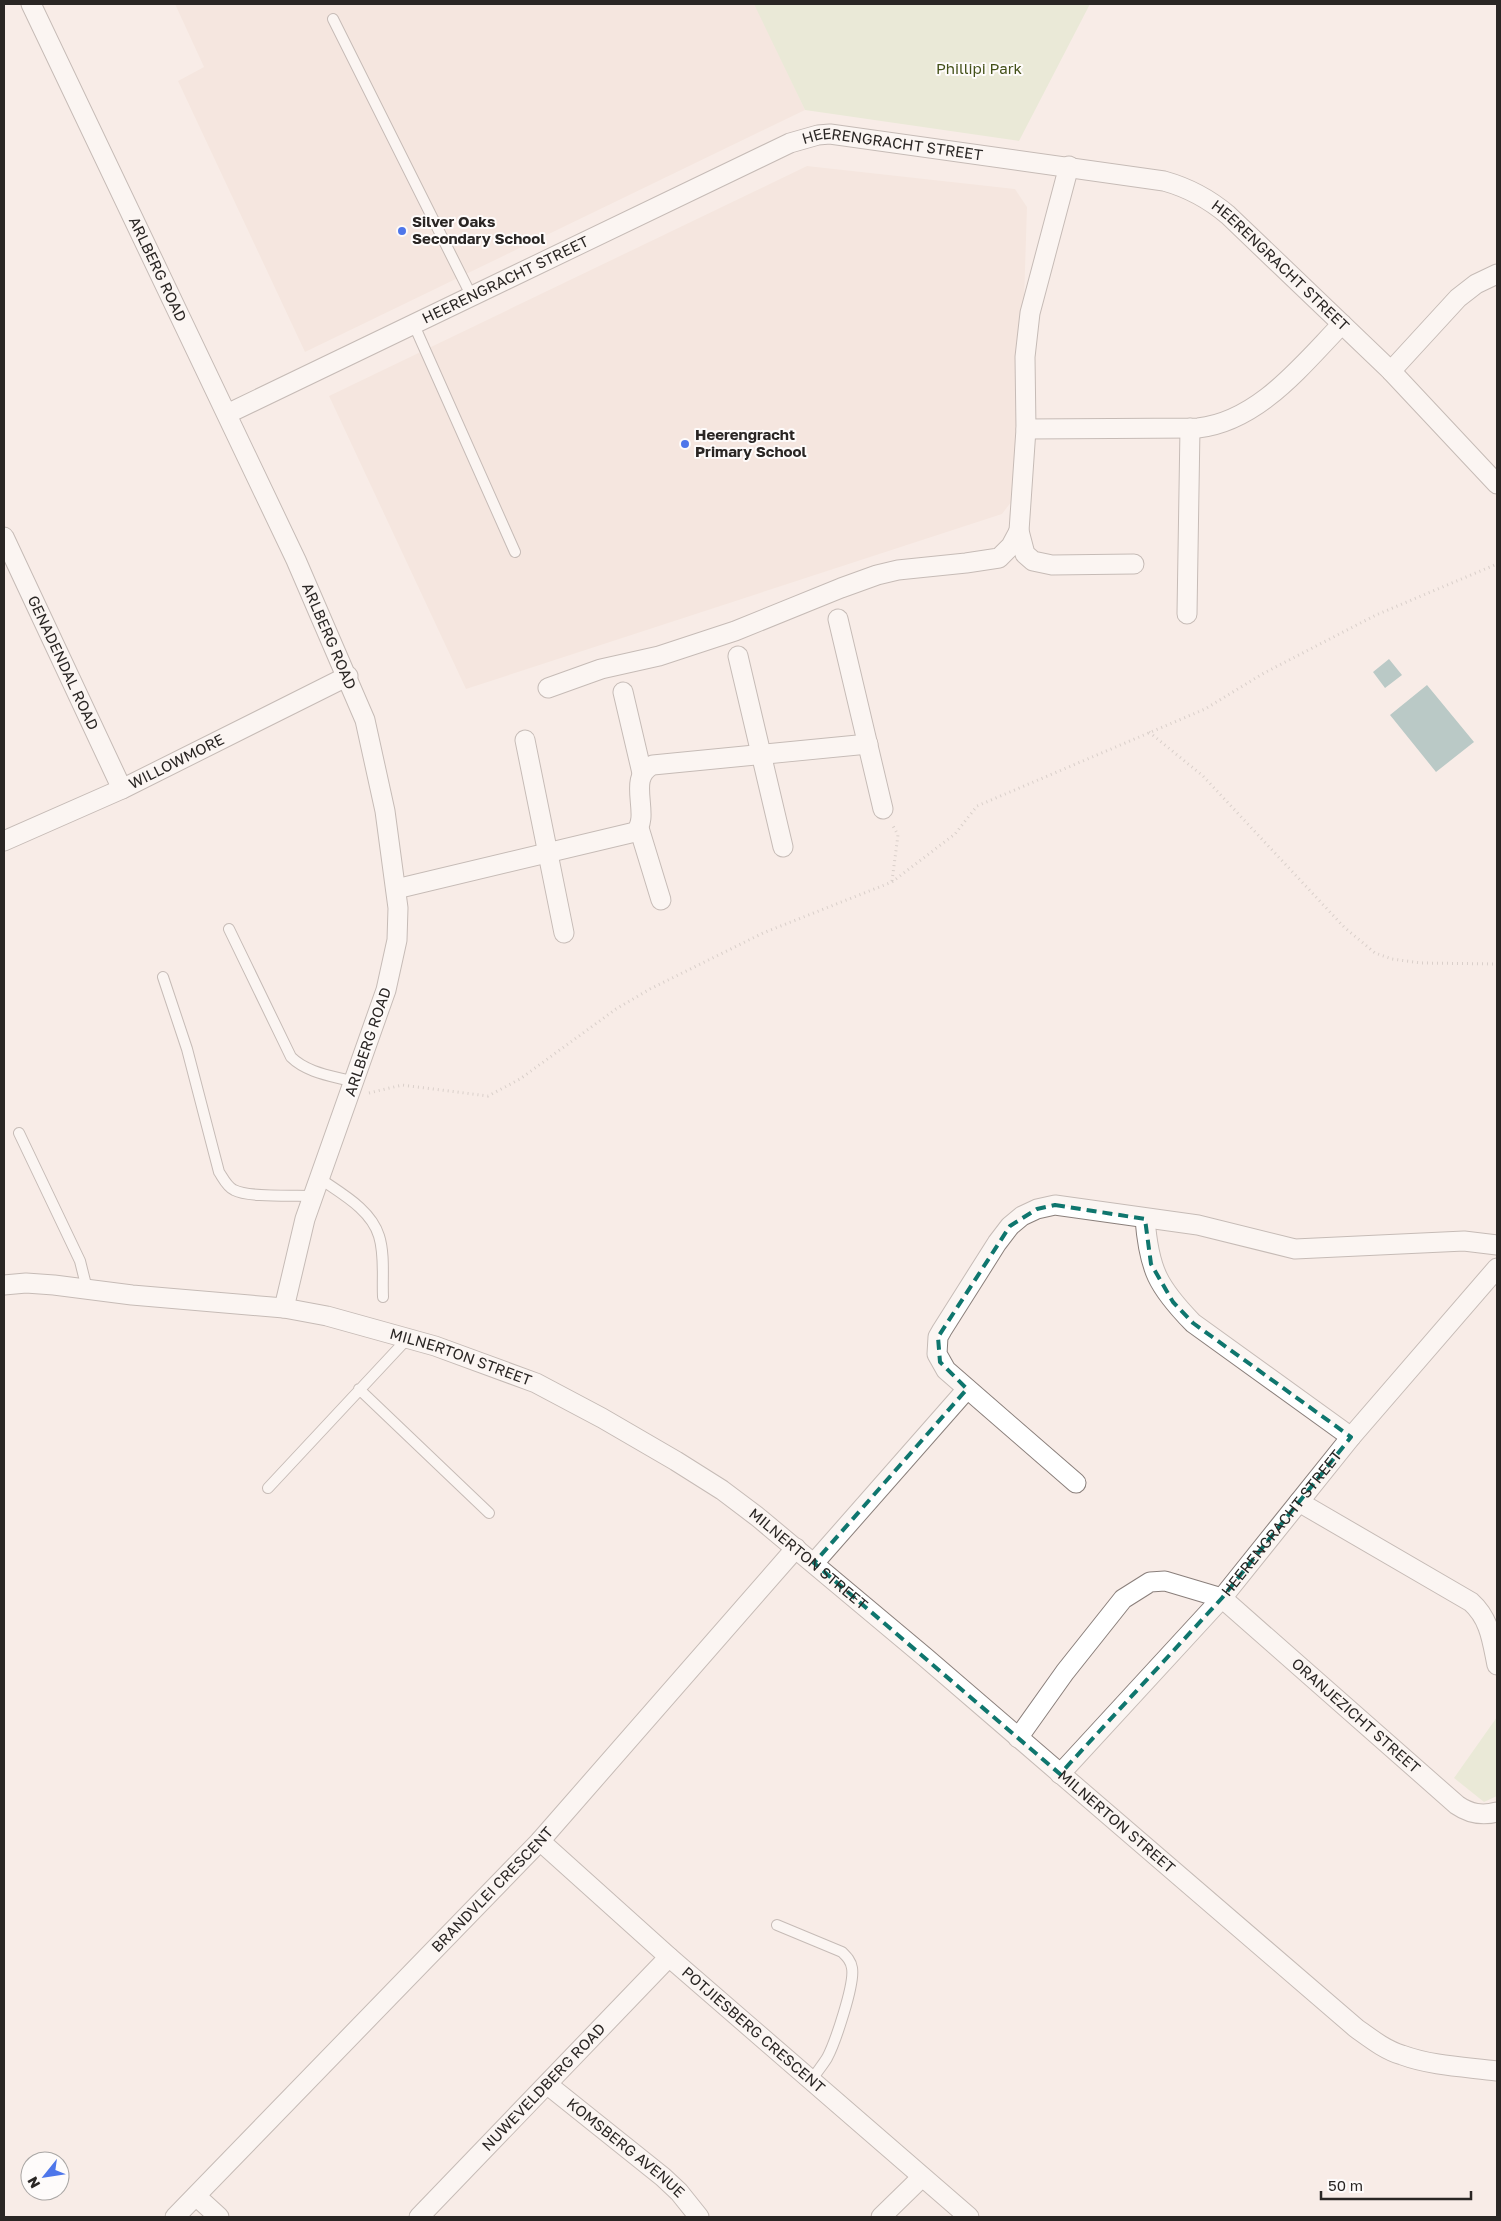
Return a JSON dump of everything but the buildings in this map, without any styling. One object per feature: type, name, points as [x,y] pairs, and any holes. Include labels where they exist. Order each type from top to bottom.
[{"type":"street","name":"ARLBERG ROAD","points":[[30,4],[227,414],[348,676],[365,720],[385,811],[398,908],[397,940],[386,990],[305,1219],[284,1308]]},
{"type":"street","name":"HEERENGRACHT STREET","points":[[227,414],[790,143],[818,135],[830,134],[1069,166],[1164,181],[1182,186],[1208,199],[1228,214],[1391,371],[1497,484]]},
{"type":"street","points":[[1069,166],[1030,313],[1026,357],[1026,429],[1019,531],[1025,554],[1033,561],[1052,565],[1134,564]]},
{"type":"street","points":[[1391,371],[1458,298],[1476,284],[1497,274]]},
{"type":"street","points":[[1026,429],[1190,428],[1214,426],[1231,420],[1253,407],[1290,377],[1342,324]]},
{"type":"street","points":[[1188,614],[1190,428]]},
{"type":"street","points":[[548,688],[601,669],[659,656],[735,631],[878,575],[898,570],[999,558],[1011,546],[1019,531]]},
{"type":"street","name":"GENADENDAL ROAD","points":[[4,538],[122,789]]},
{"type":"street","points":[[838,619],[884,808]]},
{"type":"street","points":[[738,656],[783,847]]},
{"type":"street","name":"WILLOWMORE","points":[[4,841],[122,789],[348,676]]},
{"type":"street","points":[[623,692],[642,773],[639,828],[661,900]]},
{"type":"street","points":[[525,740],[564,933]]},
{"type":"street","points":[[642,773],[653,765],[868,744]]},
{"type":"street","points":[[396,889],[633,833],[639,828]]},
{"type":"street","points":[[1076,1484],[967,1389],[940,1362],[937,1354],[938,1337],[997,1243],[1010,1226],[1022,1216],[1037,1209],[1055,1205],[1198,1226],[1295,1249],[1464,1241],[1497,1245]]},
{"type":"street","points":[[1145,1219],[1151,1264],[1160,1285],[1172,1302],[1193,1323],[1351,1437]]},
{"type":"street","name":"HEERENGRACHT STREET","points":[[1060,1774],[1222,1598],[1351,1437],[1497,1268]]},
{"type":"street","name":"MILNERTON STREET","points":[[4,1284],[26,1283],[284,1308],[327,1316],[408,1338],[536,1383],[602,1418],[676,1461],[722,1490],[759,1518],[814,1563],[1277,1962],[1364,2033],[1402,2055],[1431,2062],[1497,2072]]},
{"type":"street","points":[[814,1563],[967,1389]]},
{"type":"street","points":[[1299,1502],[1471,1602],[1479,1610],[1489,1627],[1497,1665]]},
{"type":"street","name":"BRANDVLEI CRESCENT","points":[[175,2217],[540,1841],[796,1548]]},
{"type":"street","points":[[1018,1738],[1098,1628],[1123,1599],[1133,1592],[1156,1580],[1222,1598]]},
{"type":"street","name":"ORANJEZICHT STREET","points":[[1222,1598],[1457,1805],[1465,1811],[1478,1814],[1497,1812]]},
{"type":"street","name":"POTJIESBERG CRESCENT","points":[[540,1841],[811,2081],[969,2217]]},
{"type":"street","name":"NUWEVELDBERG ROAD","points":[[424,2216],[669,1956]]},
{"type":"street","name":"KOMSBERG AVENUE","points":[[548,2085],[663,2177],[679,2192],[699,2217]]},
{"type":"street","points":[[882,2217],[922,2177]]},
{"type":"street","points":[[196,2196],[219,2217]]},
{"type":"lane","points":[[333,19],[472,297]]},
{"type":"lane","points":[[414,325],[515,552]]},
{"type":"lane","points":[[229,929],[291,1057],[307,1069],[352,1090]]},
{"type":"lane","points":[[163,977],[187,1049],[219,1172],[225,1181],[233,1190],[245,1194],[313,1196]]},
{"type":"lane","points":[[19,1133],[67,1231],[80,1261],[87,1289]]},
{"type":"lane","points":[[319,1178],[362,1210],[379,1235],[382,1252],[383,1297]]},
{"type":"lane","points":[[268,1488],[408,1338]]},
{"type":"lane","points":[[359,1389],[489,1513]]},
{"type":"lane","points":[[777,1924],[842,1952],[850,1960],[852,1967],[853,1976],[828,2057],[811,2081]]},
{"type":"path","points":[[352,1090],[402,1085],[488,1096],[520,1079],[616,1008],[650,989],[763,933],[892,882],[955,834],[977,806],[1205,709],[1264,674],[1376,615],[1497,564]]},
{"type":"path","points":[[1150,732],[1204,776],[1344,927],[1375,953],[1392,959],[1422,963],[1497,964]]},
{"type":"path","points":[[884,808],[898,835],[892,882]]},
{"type":"highlighted area","points":[[1055,1205],[1145,1219],[1151,1264],[1173,1302],[1193,1323],[1351,1437],[1222,1598],[1060,1774],[814,1563],[967,1389],[940,1362],[938,1337],[1010,1226],[1037,1209]]},
{"type":"shaded area","name":"Silver Oaks Secondary School","points":[[175,4],[755,4],[805,110],[305,352],[178,81],[204,67]]},
{"type":"shaded area","name":"Heerengracht Primary School","points":[[807,166],[1015,189],[1027,207],[1018,493],[1002,514],[466,689],[329,396]]},
{"type":"green space","name":"Phillipi Park","points":[[754,4],[1090,4],[1019,141],[805,110]]},
{"type":"green space","points":[[1497,1717],[1497,1796],[1484,1802],[1454,1778]]},
{"type":"water","points":[[1389,659],[1402,675],[1385,688],[1373,672]]},
{"type":"water","points":[[1427,685],[1474,742],[1436,772],[1390,715]]},
{"type":"place","name":"Silver Oaks Secondary School","points":[[402,231]]},
{"type":"place","name":"Heerengracht Primary School","points":[[685,444]]}]
